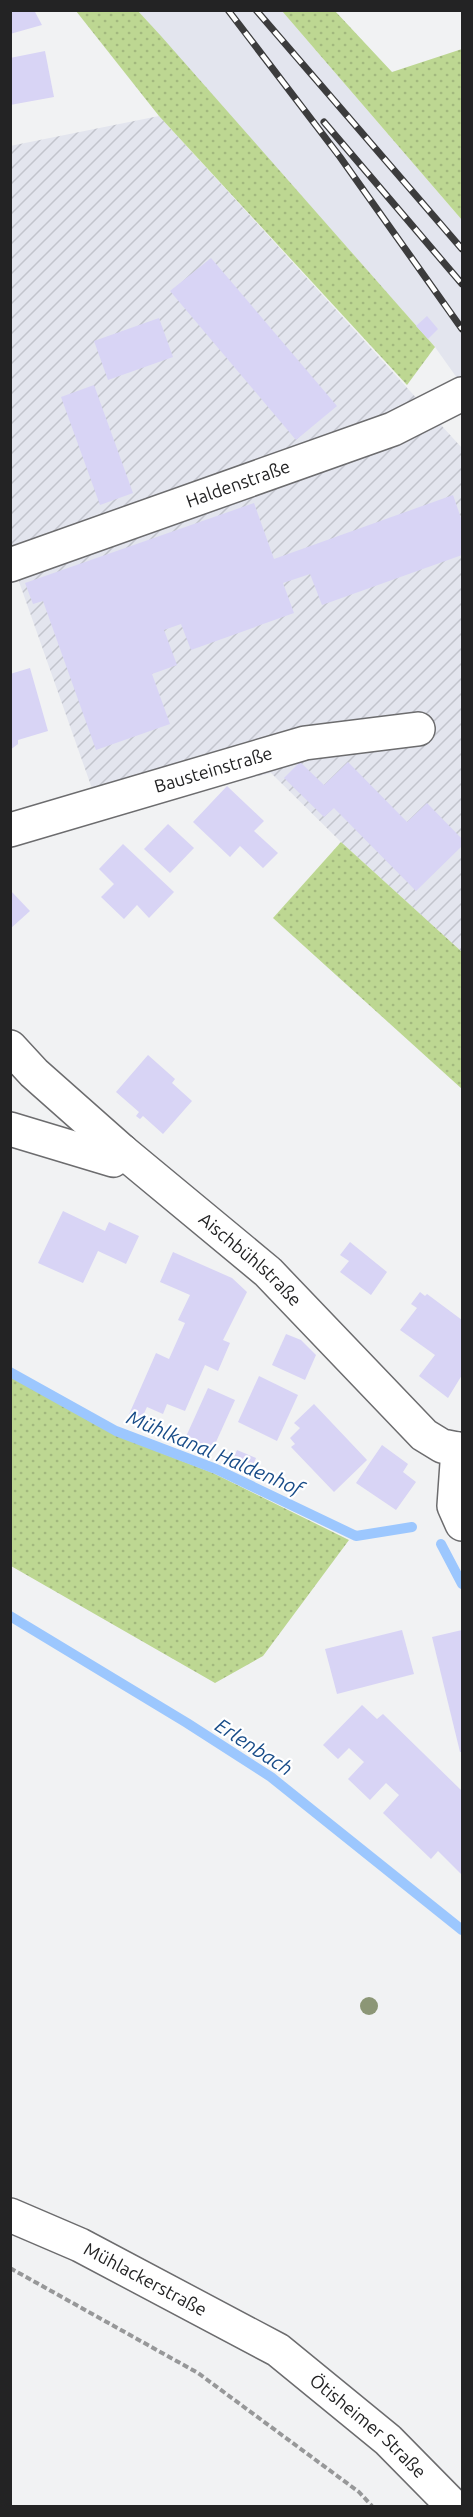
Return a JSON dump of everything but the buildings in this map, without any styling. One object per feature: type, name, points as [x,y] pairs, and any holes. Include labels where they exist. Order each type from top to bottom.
[{"type":"street","name":"Haldenstraße","points":[[10,565],[393,429],[462,394]]},
{"type":"street","name":"Bausteinstraße","points":[[10,830],[304,743],[418,729]]},
{"type":"street","points":[[10,1047],[34,1073],[122,1151],[113,1160],[10,1129]]},
{"type":"street","name":"Aischbühlstraße","points":[[122,1151],[268,1272],[424,1435],[442,1446],[460,1449]]},
{"type":"street","points":[[460,1449],[454,1506],[462,1524]]},
{"type":"street","name":"Mühlackerstraße","points":[[10,2215],[80,2245],[278,2350]]},
{"type":"street","name":"Ötisheimer Straße","points":[[278,2350],[388,2440],[453,2506]]},
{"type":"path","points":[[10,2268],[198,2373],[359,2492],[372,2506]]},
{"type":"shaded area","points":[[138,11],[282,11],[462,220],[462,385],[435,347]]},
{"type":"shaded area","points":[[159,116],[462,448],[462,952],[341,842],[271,773],[101,814],[11,559],[10,146]]},
{"type":"green space","points":[[76,11],[138,11],[161,36],[435,347],[407,385],[159,116]]},
{"type":"green space","points":[[282,11],[335,11],[392,72],[462,49],[462,220]]},
{"type":"green space","points":[[341,842],[462,952],[462,1089],[273,918]]},
{"type":"green space","points":[[11,1377],[115,1435],[213,1473],[349,1540],[263,1656],[215,1683],[11,1566]]},
{"type":"waterway","name":"Mühlkanal Haldenhof","points":[[10,1372],[116,1431],[216,1469],[356,1536],[412,1527]]},
{"type":"waterway","name":"Mühlkanal Haldenhof","points":[[441,1544],[462,1584]]},
{"type":"waterway","name":"Erlenbach","points":[[10,1616],[187,1723],[271,1777],[462,1930]]},
{"type":"railway","points":[[228,10],[340,157],[462,329]]},
{"type":"railway","points":[[256,10],[462,249]]},
{"type":"railway","points":[[324,122],[462,284]]}]
